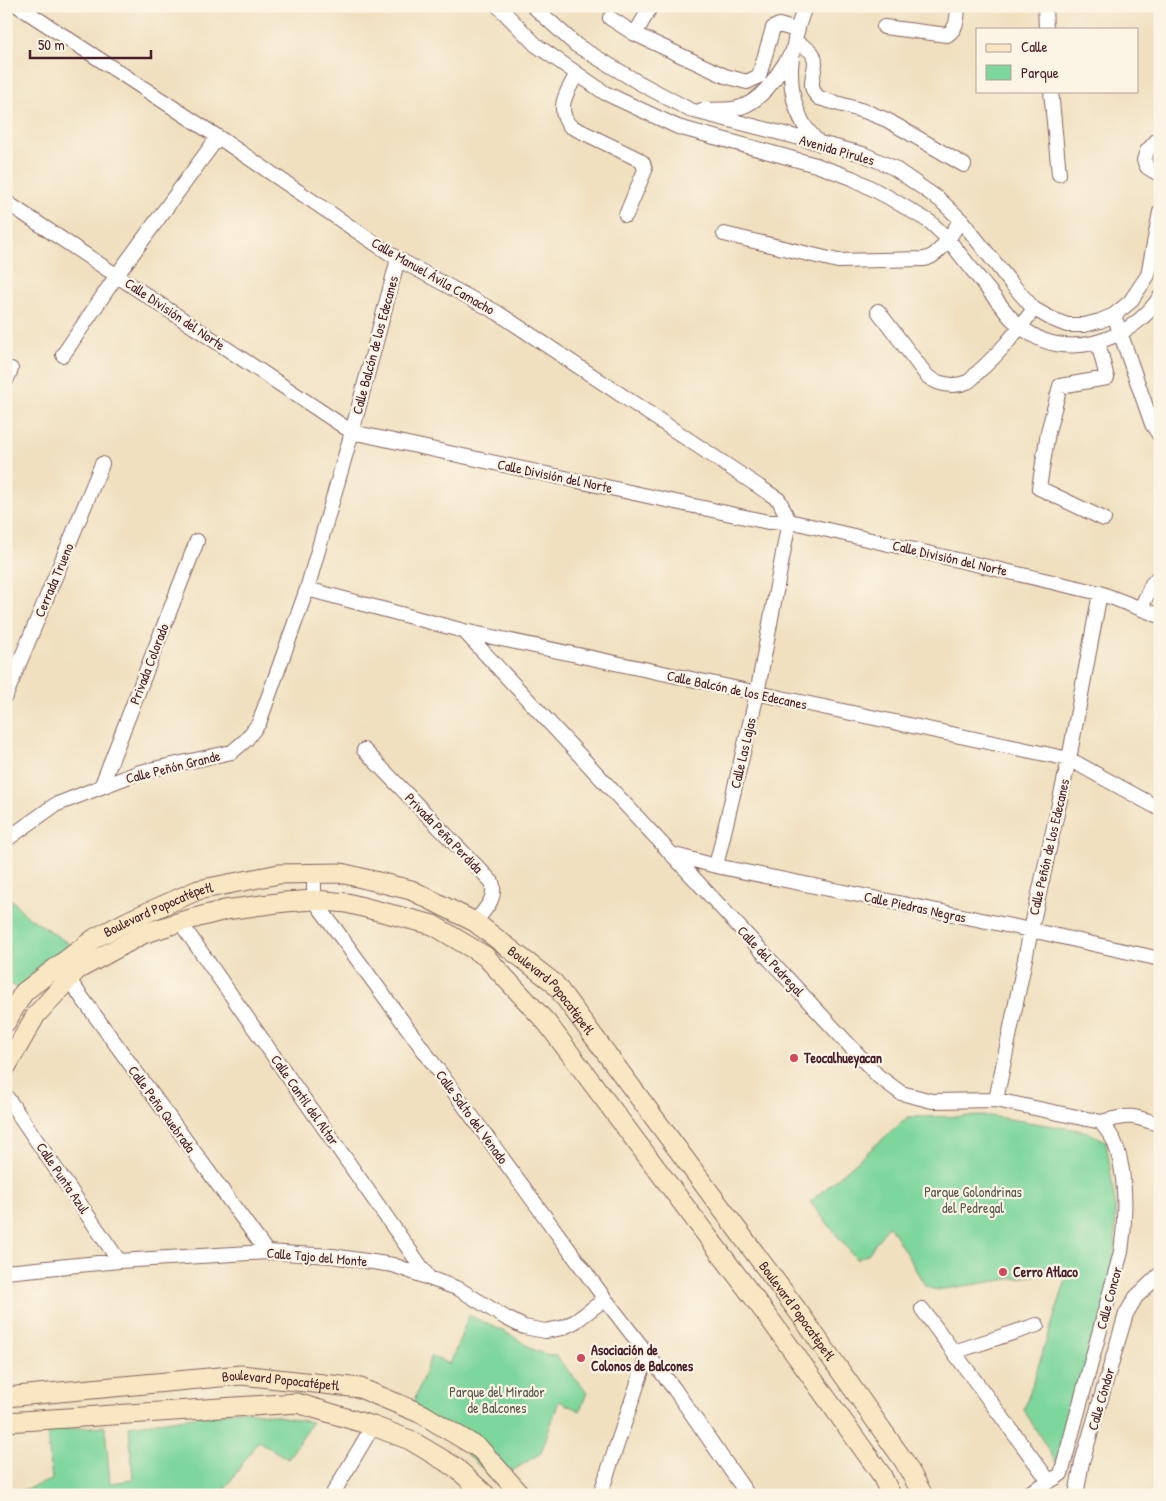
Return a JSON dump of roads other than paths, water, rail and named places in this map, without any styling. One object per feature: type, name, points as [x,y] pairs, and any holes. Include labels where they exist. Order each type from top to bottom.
[{"type":"street","name":"Calle Manuel Ávila Camacho","points":[[18,6],[218,137],[398,259],[498,313],[779,500],[789,521]]},
{"type":"street","name":"Avenida Pirules","points":[[498,6],[536,45],[605,93],[678,127],[816,165],[852,178],[922,217],[947,238],[1010,317],[1020,327],[1040,338],[1056,344],[1078,345],[1098,342],[1119,334],[1137,322],[1151,309],[1160,297]]},
{"type":"street","name":"Avenida Pirules","points":[[533,6],[576,45],[636,82],[690,110],[863,154],[894,168],[940,200],[961,220],[1034,309],[1067,325],[1084,325],[1100,321],[1114,315],[1130,302],[1148,275],[1160,212]]},
{"type":"street","points":[[635,34],[651,6]]},
{"type":"street","points":[[690,110],[740,107],[757,98],[772,83],[794,42],[805,6]]},
{"type":"street","points":[[884,27],[947,35],[956,25],[958,6]]},
{"type":"street","points":[[1045,6],[1046,28]]},
{"type":"street","points":[[610,18],[635,34],[724,76],[747,82],[759,76],[773,28],[779,25],[794,42],[812,52],[815,62],[811,87],[819,98],[887,120],[964,165]]},
{"type":"street","points":[[794,42],[791,82],[794,102],[804,124],[820,144]]},
{"type":"street","points":[[577,74],[568,88],[562,109],[564,118],[570,126],[638,159],[643,163],[646,170],[626,215]]},
{"type":"street","points":[[1051,92],[1060,174]]},
{"type":"street","points":[[63,356],[117,275],[218,137]]},
{"type":"street","points":[[1160,137],[1147,151],[1144,160],[1147,167],[1160,175]]},
{"type":"street","name":"Calle División del Norte","points":[[6,202],[352,432],[768,522],[789,521],[1100,593],[1160,616]]},
{"type":"street","points":[[724,234],[838,261],[930,258],[938,252],[961,220]]},
{"type":"street","name":"Calle Balcón de los Edecanes","points":[[398,259],[352,432],[307,589],[464,631],[1069,759],[1160,809]]},
{"type":"street","points":[[878,311],[927,376],[934,382],[949,385],[967,382],[990,362],[1011,340],[1034,309]]},
{"type":"street","points":[[1114,315],[1119,334],[1152,424],[1160,436]]},
{"type":"street","points":[[1098,342],[1107,378],[1060,386],[1048,432],[1039,488],[1104,519]]},
{"type":"street","name":"Cerrada Trueno","points":[[6,695],[102,464]]},
{"type":"street","name":"Calle Las Lajas","points":[[716,866],[757,694],[789,521]]},
{"type":"street","name":"Privada Colorado","points":[[101,787],[197,541]]},
{"type":"street","points":[[1141,608],[1152,584],[1160,575]]},
{"type":"street","name":"Calle Peñón Grande","points":[[7,837],[56,805],[140,772],[232,752],[246,740],[259,723],[307,589]]},
{"type":"street","name":"Calle Peñón de los Edecanes","points":[[996,1100],[1069,759],[1100,593]]},
{"type":"street","name":"Calle del Pedregal","points":[[464,631],[878,1076],[901,1092],[932,1100],[996,1100],[1101,1122],[1117,1117],[1135,1116],[1160,1124]]},
{"type":"street","name":"Privada Peña Perdida","points":[[364,750],[492,882],[494,891],[492,899],[475,922]]},
{"type":"street","name":"Calle Piedras Negras","points":[[671,854],[716,866],[1031,930],[1160,959]]},
{"type":"street","name":"Boulevard Popocatépetl","points":[[6,1067],[63,972],[94,938],[198,890],[279,874],[341,873],[411,890],[475,922],[554,984],[800,1314],[904,1462],[923,1495]]},
{"type":"street","points":[[314,874],[314,900]]},
{"type":"street","name":"Boulevard Popocatépetl","points":[[6,1022],[24,992],[63,972],[77,970],[143,934],[225,910],[314,900],[348,903],[433,925],[484,956],[546,1023],[769,1318],[880,1474],[892,1495]]},
{"type":"street","name":"Calle Salto del Venado","points":[[314,900],[605,1299],[648,1353],[742,1491]]},
{"type":"street","name":"Calle Cantil del Altar","points":[[180,922],[429,1278]]},
{"type":"street","name":"Calle Peña Quebrada","points":[[63,972],[267,1252]]},
{"type":"street","name":"Calle Punta Azul","points":[[6,1096],[119,1261]]},
{"type":"street","name":"Calle Concor","points":[[1055,1478],[1121,1252],[1125,1225],[1124,1193],[1119,1159],[1114,1141],[1101,1122]]},
{"type":"street","name":"Calle Tajo del Monte","points":[[6,1272],[119,1261],[267,1252],[332,1256],[393,1265],[460,1289],[524,1327],[545,1331],[562,1328],[576,1321],[605,1299]]},
{"type":"street","name":"Calle Cóndor","points":[[1076,1495],[1082,1462],[1126,1314],[1130,1305],[1160,1274]]},
{"type":"street","points":[[922,1309],[1055,1478]]},
{"type":"street","points":[[954,1352],[1037,1324]]},
{"type":"street","points":[[600,1495],[648,1353]]},
{"type":"street","name":"Boulevard Popocatépetl","points":[[6,1397],[241,1375],[360,1388],[422,1414],[480,1449],[512,1492]]},
{"type":"street","name":"Boulevard Popocatépetl","points":[[6,1422],[297,1403],[373,1426],[410,1440],[455,1468],[486,1495]]},
{"type":"street","points":[[332,1495],[373,1426]]},
{"type":"street","points":[[880,1474],[904,1462]]},
{"type":"street","points":[[1025,1495],[1082,1462]]},
{"type":"place","name":"Teocalhueyacan","points":[[794,1058]]},
{"type":"place","name":"Cerro Atlaco","points":[[1003,1272]]},
{"type":"place","name":"Asociación de Colonos de Balcones","points":[[581,1358]]},
{"type":"park label","name":"Parque Golondrinas del Pedregal","points":[[973,1200]]},
{"type":"park label","name":"Parque del Mirador de Balcones","points":[[497,1400]]}]
